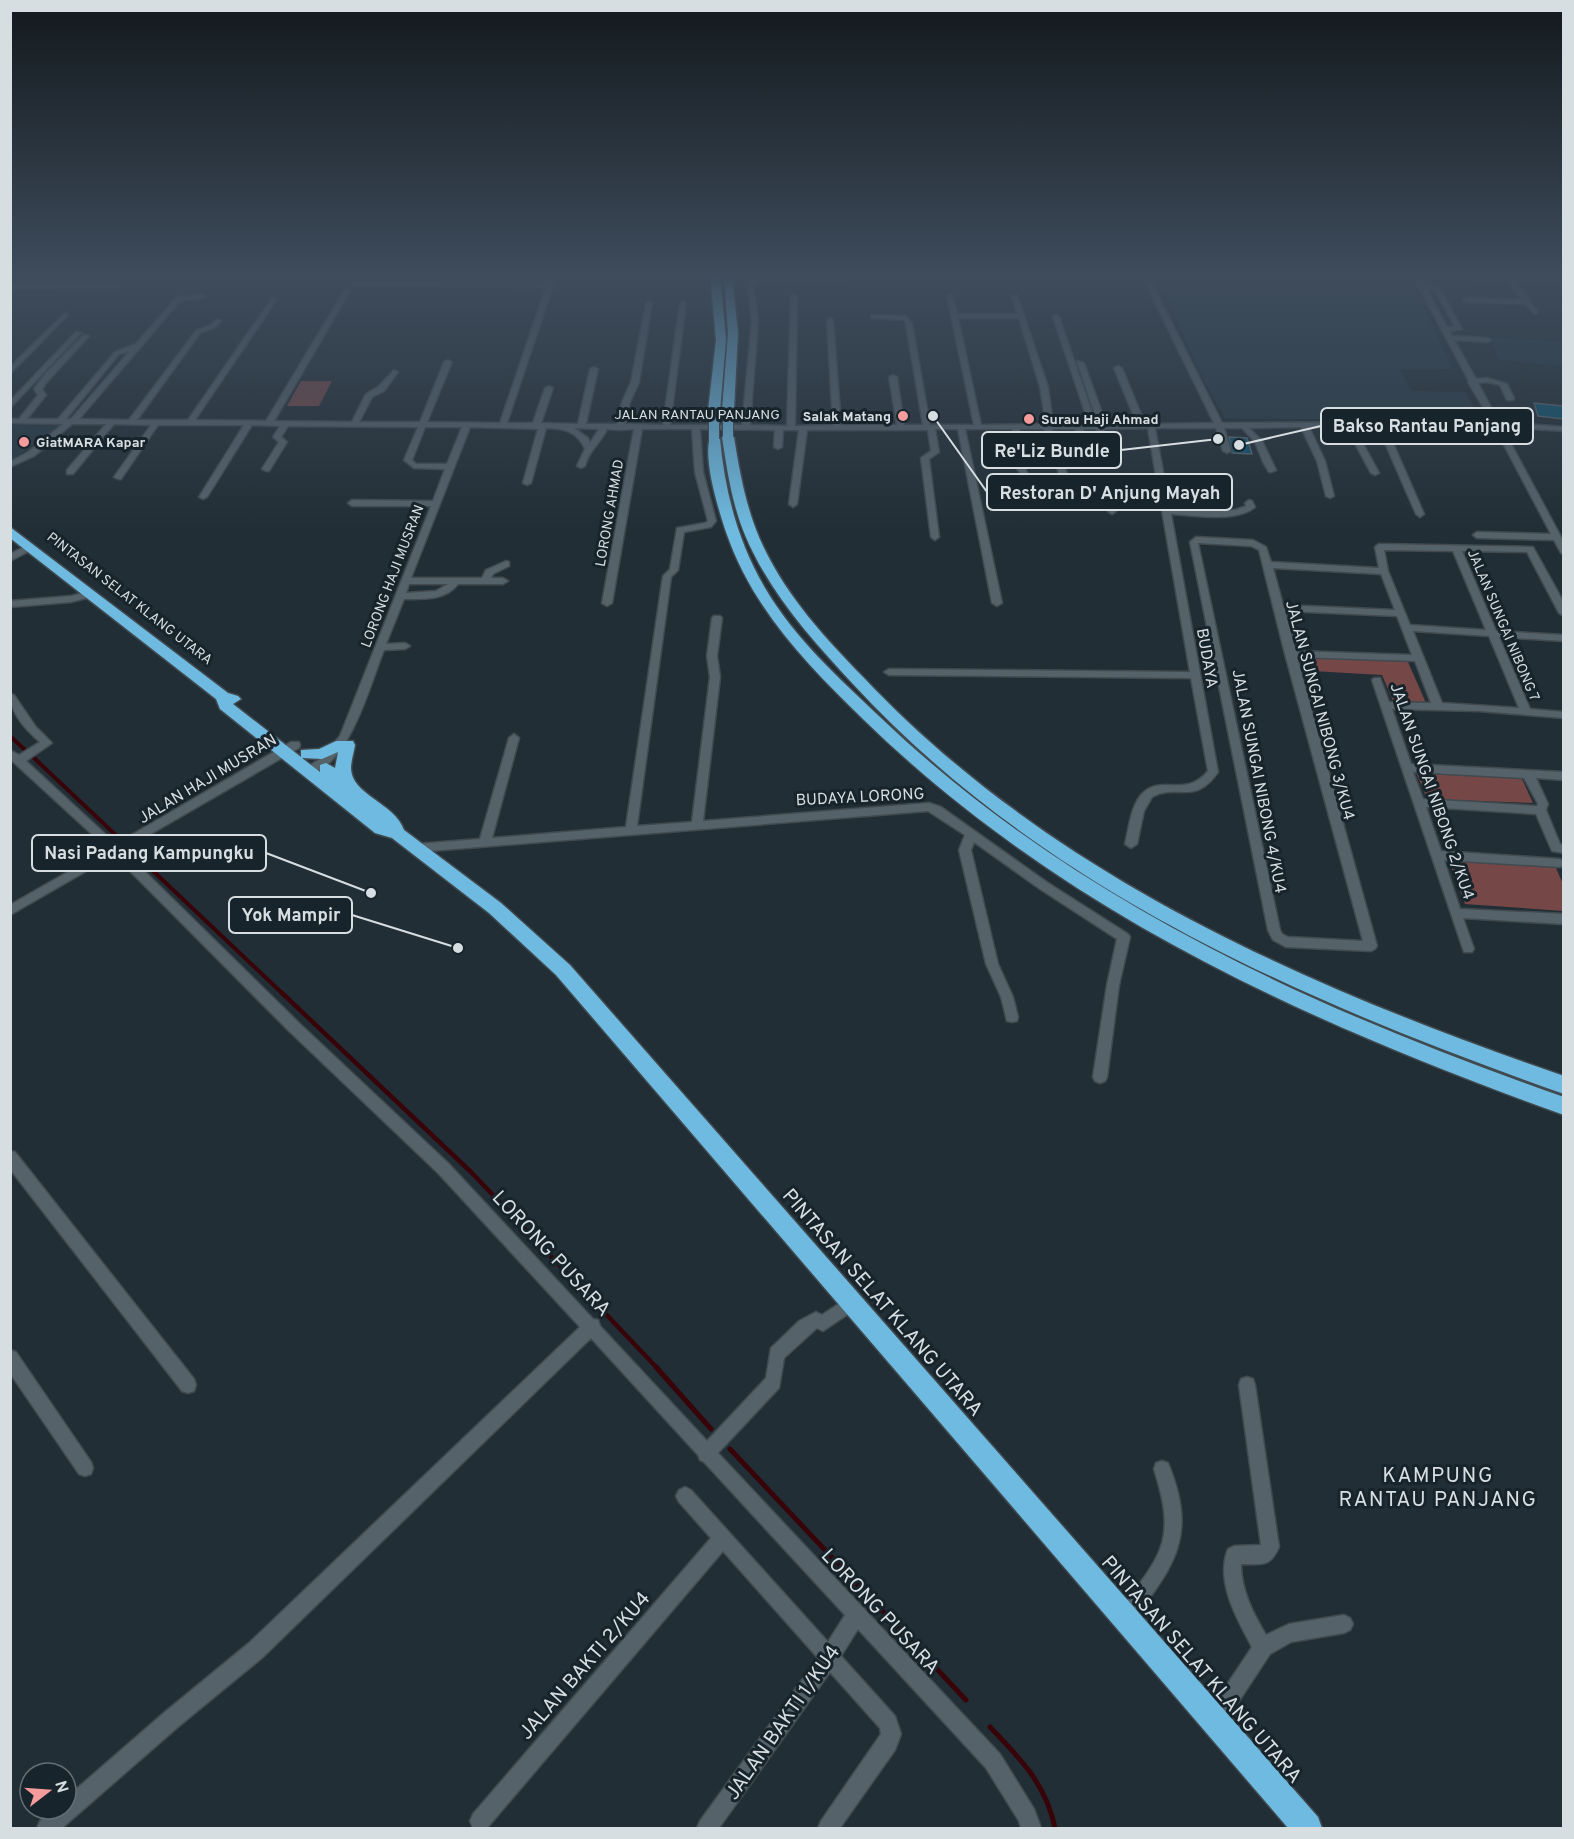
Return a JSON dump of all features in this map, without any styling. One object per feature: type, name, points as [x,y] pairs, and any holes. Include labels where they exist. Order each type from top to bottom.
[{"type":"highway","points":[[719,360],[714,411],[752,536],[776,581],[810,628],[857,685],[904,732],[963,781],[1058,849],[1230,949],[1360,1009],[1499,1063],[1563,1085]]},
{"type":"highway","points":[[731,360],[728,410],[721,438],[722,499],[733,538],[755,583],[789,633],[892,741],[998,827],[1098,893],[1226,965],[1355,1026],[1501,1085],[1563,1106]]},
{"type":"highway","name":"PINTASAN SELAT KLANG UTARA","points":[[10,531],[223,697],[225,705],[295,750],[381,829],[397,832],[495,908],[563,970],[1307,1828]]},
{"type":"highway","points":[[295,750],[322,753],[343,743],[343,769],[347,785]]},
{"type":"highway","name":"PINTASAN SELAT KLANG UTARA","points":[[295,750],[318,770],[347,785],[393,821],[397,832]]},
{"type":"street","points":[[10,372],[22,360]]},
{"type":"street","points":[[10,406],[53,360]]},
{"type":"street","points":[[21,421],[42,395],[38,389],[42,382],[66,360]]},
{"type":"street","points":[[60,422],[111,360]]},
{"type":"street","points":[[10,465],[31,454],[72,422],[126,360]]},
{"type":"street","points":[[131,423],[178,360]]},
{"type":"street","points":[[189,424],[233,360]]},
{"type":"street","points":[[268,424],[306,360]]},
{"type":"street","points":[[502,427],[525,360]]},
{"type":"street","points":[[620,428],[626,402],[635,382],[639,360]]},
{"type":"street","points":[[666,428],[675,360]]},
{"type":"street","points":[[746,428],[752,360]]},
{"type":"street","points":[[791,428],[793,360]]},
{"type":"street","points":[[833,360],[837,428]]},
{"type":"street","points":[[916,360],[935,452],[925,458],[935,537]]},
{"type":"street","points":[[963,360],[978,427]]},
{"type":"street","points":[[1036,360],[1044,387],[1048,427],[1058,454],[1066,487]]},
{"type":"street","points":[[1072,360],[1109,455]]},
{"type":"street","points":[[1078,360],[1098,426]]},
{"type":"street","points":[[1187,360],[1220,425],[1227,452]]},
{"type":"street","points":[[1461,360],[1509,444],[1563,551]]},
{"type":"street","points":[[448,362],[422,425],[410,464],[451,467]]},
{"type":"street","name":"BUDAYA","points":[[1118,368],[1147,426],[1163,491],[1213,772],[1206,782],[1190,789],[1155,791],[1147,795],[1141,806],[1131,844]]},
{"type":"street","points":[[580,428],[594,369]]},
{"type":"street","points":[[354,425],[369,396],[381,389],[394,372]]},
{"type":"street","points":[[893,377],[901,428]]},
{"type":"street","points":[[1472,382],[1487,380],[1503,384],[1510,398]]},
{"type":"street","points":[[527,483],[549,388]]},
{"type":"street","name":"JALAN RANTAU PANJANG","points":[[10,421],[568,428],[1496,424],[1563,429]]},
{"type":"street","points":[[70,472],[111,423]]},
{"type":"street","points":[[118,477],[155,424]]},
{"type":"street","points":[[203,497],[249,424]]},
{"type":"street","points":[[266,469],[282,444],[277,437],[285,424]]},
{"type":"street","points":[[1244,425],[1250,436],[1259,443],[1264,461],[1272,470]]},
{"type":"street","points":[[1304,425],[1321,461],[1330,496]]},
{"type":"street","points":[[1349,425],[1375,473]]},
{"type":"street","points":[[1396,425],[1386,436],[1420,514]]},
{"type":"street","points":[[1078,426],[1096,464]]},
{"type":"street","name":"LORONG HAJI MUSRAN","points":[[318,770],[340,758],[343,743],[466,427]]},
{"type":"street","points":[[1016,427],[1016,454],[1023,473]]},
{"type":"street","points":[[568,428],[585,440],[589,449]]},
{"type":"street","points":[[581,466],[589,449],[600,439],[603,428]]},
{"type":"street","name":"LORONG AHMAD","points":[[607,603],[638,428]]},
{"type":"street","points":[[631,830],[667,576],[674,570],[680,530],[708,525],[712,521],[699,471],[696,428]]},
{"type":"street","points":[[778,447],[779,428]]},
{"type":"street","points":[[793,504],[803,428]]},
{"type":"street","points":[[961,428],[997,603]]},
{"type":"street","points":[[1112,511],[1107,490],[1112,488],[1163,491]]},
{"type":"street","points":[[352,502],[437,504]]},
{"type":"street","points":[[1166,511],[1234,513],[1249,510],[1251,507],[1249,502]]},
{"type":"street","points":[[1477,535],[1557,537]]},
{"type":"street","name":"JALAN SUNGAI NIBONG 3/KU4","points":[[1196,540],[1253,543],[1263,549],[1290,654],[1299,674],[1329,799],[1371,946]]},
{"type":"street","name":"JALAN SUNGAI NIBONG 4/KU4","points":[[1196,540],[1194,542],[1210,626],[1277,937],[1286,942],[1371,946]]},
{"type":"street","points":[[1432,540],[1444,543],[1445,547]]},
{"type":"street","points":[[10,558],[30,547]]},
{"type":"street","points":[[1438,707],[1384,571],[1379,547],[1530,549],[1563,613]]},
{"type":"street","name":"JALAN SUNGAI NIBONG 7","points":[[1456,548],[1526,712]]},
{"type":"street","points":[[484,581],[489,572],[506,564]]},
{"type":"street","points":[[1268,565],[1384,571]]},
{"type":"street","points":[[406,581],[503,581]]},
{"type":"street","points":[[400,596],[443,592],[452,587],[455,581]]},
{"type":"street","points":[[10,604],[71,599],[91,594]]},
{"type":"street","points":[[1279,609],[1401,613]]},
{"type":"street","points":[[697,825],[715,676],[712,656],[717,618]]},
{"type":"street","points":[[1407,628],[1563,638]]},
{"type":"street","points":[[381,647],[405,646]]},
{"type":"street","points":[[1290,654],[1418,658]]},
{"type":"street","points":[[889,672],[1195,675]]},
{"type":"street","name":"JALAN SUNGAI NIBONG 2/KU4","points":[[1377,680],[1458,913],[1468,949]]},
{"type":"street","points":[[10,697],[14,710],[48,743],[60,750]]},
{"type":"street","points":[[1385,705],[1563,716]]},
{"type":"street","points":[[485,841],[514,738]]},
{"type":"street","points":[[15,764],[48,743]]},
{"type":"street","name":"JALAN HAJI MUSRAN","points":[[10,911],[295,750]]},
{"type":"street","name":"LORONG PUSARA","points":[[15,764],[116,850],[294,1027],[443,1168],[592,1326],[706,1454],[993,1761],[1029,1822]]},
{"type":"street","points":[[1408,768],[1563,776]]},
{"type":"street","points":[[1528,774],[1543,804],[1540,810]]},
{"type":"street","points":[[1418,803],[1540,810]]},
{"type":"street","name":"BUDAYA LORONG","points":[[417,848],[929,807],[947,815],[1044,886],[1124,937],[1113,985],[1100,1077]]},
{"type":"street","points":[[1540,810],[1560,849]]},
{"type":"street","points":[[971,834],[965,850],[992,964],[1008,997],[1012,1017]]},
{"type":"street","points":[[1437,855],[1559,863]]},
{"type":"street","points":[[1458,913],[1563,919]]},
{"type":"street","points":[[10,1157],[188,1385]]},
{"type":"street","points":[[706,1454],[773,1382],[777,1354],[805,1327],[816,1320],[823,1323],[830,1321],[852,1303]]},
{"type":"street","points":[[48,1828],[171,1719],[256,1650],[592,1326]]},
{"type":"street","points":[[10,1358],[85,1468]]},
{"type":"street","points":[[1247,1385],[1270,1547],[1265,1555],[1234,1555],[1231,1563],[1244,1613],[1263,1647]]},
{"type":"street","points":[[1125,1617],[1172,1550],[1174,1524],[1170,1491],[1162,1469]]},
{"type":"street","points":[[685,1496],[888,1723],[891,1734],[864,1779],[828,1828]]},
{"type":"street","name":"JALAN BAKTI 2/KU4","points":[[480,1821],[722,1539]]},
{"type":"street","name":"JALAN BAKTI 1/KU4","points":[[707,1828],[829,1658],[856,1615]]},
{"type":"street","points":[[1215,1720],[1263,1647],[1289,1633],[1344,1624]]},
{"type":"shaded area","points":[[1194,360],[1449,360],[1453,369],[1400,370],[1412,391],[1465,392],[1481,419],[1225,419]]},
{"type":"shaded area","points":[[1499,360],[1563,360],[1563,369],[1562,366]]},
{"type":"shaded area","points":[[301,381],[332,381],[319,406],[287,406]]},
{"type":"shaded area","name":"GiatMARA Kapar","points":[[11,425],[58,426],[11,461]]},
{"type":"shaded area","points":[[1307,657],[1408,662],[1426,703],[1393,701],[1382,675],[1312,671]]},
{"type":"shaded area","points":[[1416,772],[1522,779],[1533,803],[1427,799]]},
{"type":"shaded area","points":[[1448,859],[1555,866],[1563,884],[1563,911],[1465,904]]},
{"type":"building","points":[[1534,403],[1563,406],[1563,419],[1538,416]]},
{"type":"building","points":[[1229,437],[1247,438],[1252,454],[1232,453]]},
{"type":"waterway","points":[[10,736],[25,750]]},
{"type":"waterway","points":[[34,758],[121,840]]},
{"type":"waterway","points":[[131,850],[284,995]]},
{"type":"waterway","points":[[282,993],[471,1172],[658,1369]]},
{"type":"waterway","points":[[656,1367],[711,1429]]},
{"type":"waterway","points":[[730,1449],[966,1700]]},
{"type":"waterway","points":[[990,1727],[1021,1761],[1038,1785],[1051,1812],[1055,1828]]},
{"type":"place","name":"Salak Matang","points":[[903,416]]},
{"type":"place","name":"Restoran D' Anjung Mayah","points":[[933,416]]},
{"type":"place","name":"Surau Haji Ahmad","points":[[1029,419]]},
{"type":"place","name":"Re'Liz Bundle","points":[[1218,439]]},
{"type":"place","name":"GiatMARA Kapar","points":[[24,442]]},
{"type":"place","name":"Bakso Rantau Panjang","points":[[1239,445]]},
{"type":"place","name":"Nasi Padang Kampungku","points":[[371,893]]},
{"type":"place","name":"Yok Mampir","points":[[458,948]]},
{"type":"district","name":"KAMPUNG RANTAU PANJANG","points":[[1438,1487]]}]
